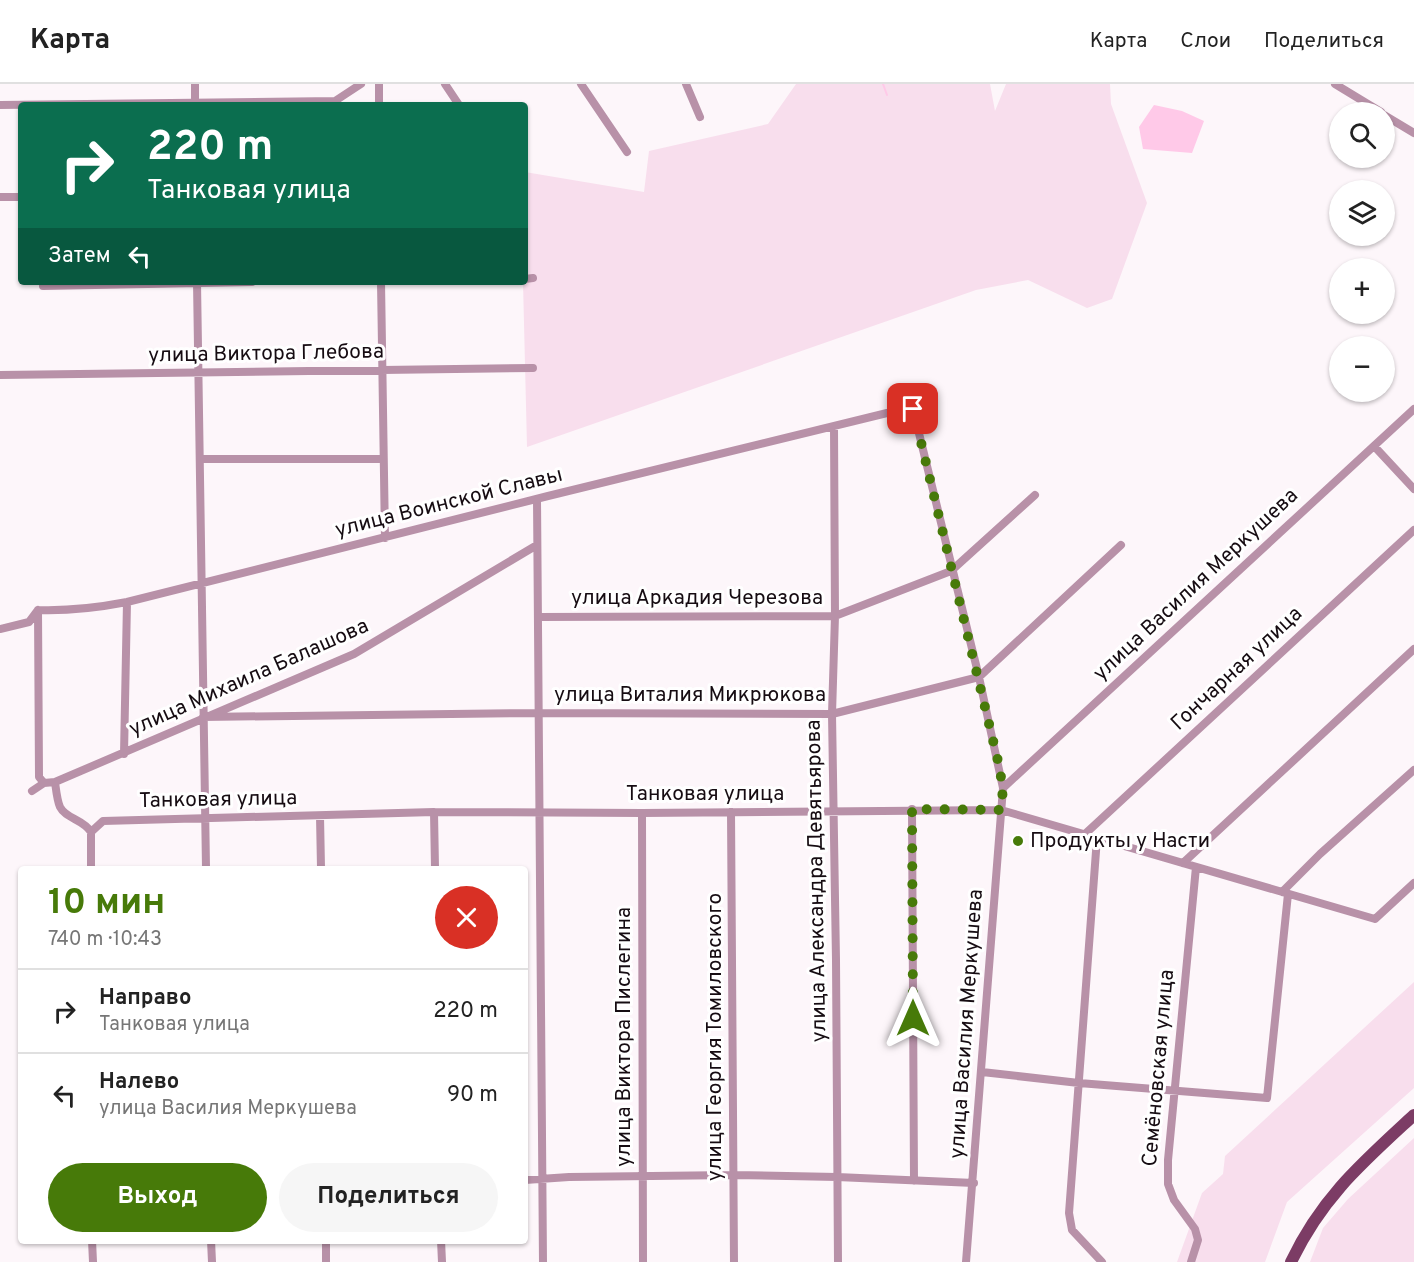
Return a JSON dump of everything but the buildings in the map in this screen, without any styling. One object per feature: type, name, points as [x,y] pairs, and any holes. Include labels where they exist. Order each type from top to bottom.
[{"type":"main road","points":[[1291,1262],[1316,1217],[1335,1191],[1414,1115]]},
{"type":"street","points":[[195,84],[195,102]]},
{"type":"street","points":[[334,102],[361,84]]},
{"type":"street","points":[[379,84],[379,102]]},
{"type":"street","points":[[445,84],[457,102]]},
{"type":"street","points":[[581,84],[627,152]]},
{"type":"street","points":[[686,84],[700,117]]},
{"type":"street","points":[[1335,84],[1364,102]]},
{"type":"street","points":[[0,105],[18,105]]},
{"type":"street","points":[[1395,121],[1414,133]]},
{"type":"street","points":[[0,197],[18,197]]},
{"type":"street","points":[[43,286],[82,285]]},
{"type":"street","points":[[197,285],[206,866]]},
{"type":"street","points":[[381,285],[385,538]]},
{"type":"street","name":"улица Виктора Глебова","points":[[0,375],[532,368]]},
{"type":"street","name":"улица Василия Меркушева","points":[[913,409],[951,571],[979,676],[1003,788],[974,1183],[966,1262]]},
{"type":"street","name":"улица Воинской Славы","points":[[38,610],[88,610],[126,602],[887,413],[913,409]]},
{"type":"street","name":"улица Василия Меркушева","points":[[1003,788],[1414,409]]},
{"type":"street","name":"улица Александра Девятьярова","points":[[834,427],[835,616],[832,714],[837,960],[838,1262]]},
{"type":"street","points":[[1374,446],[1414,489]]},
{"type":"street","points":[[200,459],[383,459]]},
{"type":"street","name":"улица Аркадия Черезова","points":[[538,617],[835,616],[951,571],[1035,495]]},
{"type":"street","points":[[537,499],[543,1262]]},
{"type":"street","name":"Гончарная улица","points":[[1085,834],[1414,530]]},
{"type":"street","name":"улица Михаила Балашова","points":[[32,791],[44,783],[55,782],[124,754],[203,717],[354,654],[537,545]]},
{"type":"street","name":"улица Виталия Микрюкова","points":[[203,717],[538,713],[832,714],[979,676],[1121,545]]},
{"type":"street","points":[[124,754],[126,602]]},
{"type":"street","points":[[0,629],[29,622],[38,610]]},
{"type":"street","points":[[38,610],[39,777],[44,783]]},
{"type":"street","points":[[1183,863],[1414,649]]},
{"type":"street","points":[[981,1072],[1079,1083],[1267,1098],[1285,893],[1320,854],[1414,770]]},
{"type":"street","points":[[55,782],[60,807],[66,815],[86,824],[91,832],[91,866]]},
{"type":"street","name":"улица Василия Меркушева","points":[[912,809],[914,1181]]},
{"type":"street","name":"Танковая улица","points":[[91,832],[103,821],[206,817],[538,811],[642,813],[1001,810],[1375,919],[1414,883]]},
{"type":"street","points":[[434,812],[435,866]]},
{"type":"street","name":"улица Георгия Томиловского","points":[[731,812],[734,1262]]},
{"type":"street","name":"улица Виктора Пислегина","points":[[642,813],[643,1262]]},
{"type":"street","points":[[320,816],[321,866]]},
{"type":"street","points":[[1097,838],[1069,1213],[1072,1230],[1102,1262]]},
{"type":"street","name":"Семёновская улица","points":[[1191,1262],[1198,1240],[1195,1229],[1174,1200],[1167,1184],[1196,867]]},
{"type":"street","points":[[528,1180],[569,1177],[734,1175],[974,1183]]},
{"type":"street","points":[[92,1244],[93,1262]]},
{"type":"street","points":[[211,1244],[212,1262]]},
{"type":"street","points":[[326,1244],[326,1262]]},
{"type":"street","points":[[441,1244],[442,1262]]},
{"type":"shaded area","points":[[796,84],[990,84],[995,111],[1006,84],[1110,84],[1111,104],[1147,203],[1112,299],[1087,308],[1028,280],[976,290],[527,447],[523,285],[528,285],[528,173],[644,192],[649,151],[768,124]]},
{"type":"shaded area","points":[[1154,105],[1182,111],[1204,121],[1192,153],[1143,149],[1139,127]]},
{"type":"shaded area","points":[[1414,982],[1414,1088],[1287,1202],[1265,1262],[1177,1262],[1202,1193],[1223,1174],[1225,1156]]},
{"type":"shaded area","points":[[1414,1138],[1414,1262],[1310,1262],[1323,1228],[1348,1199]]},
{"type":"waterway","points":[[883,84],[887,95]]},
{"type":"place","name":"Продукты у Насти","points":[[1018,841]]},
{"type":"route","points":[[913,409],[951,571],[979,676],[1003,788],[1001,810],[912,809],[913,1018]]}]
